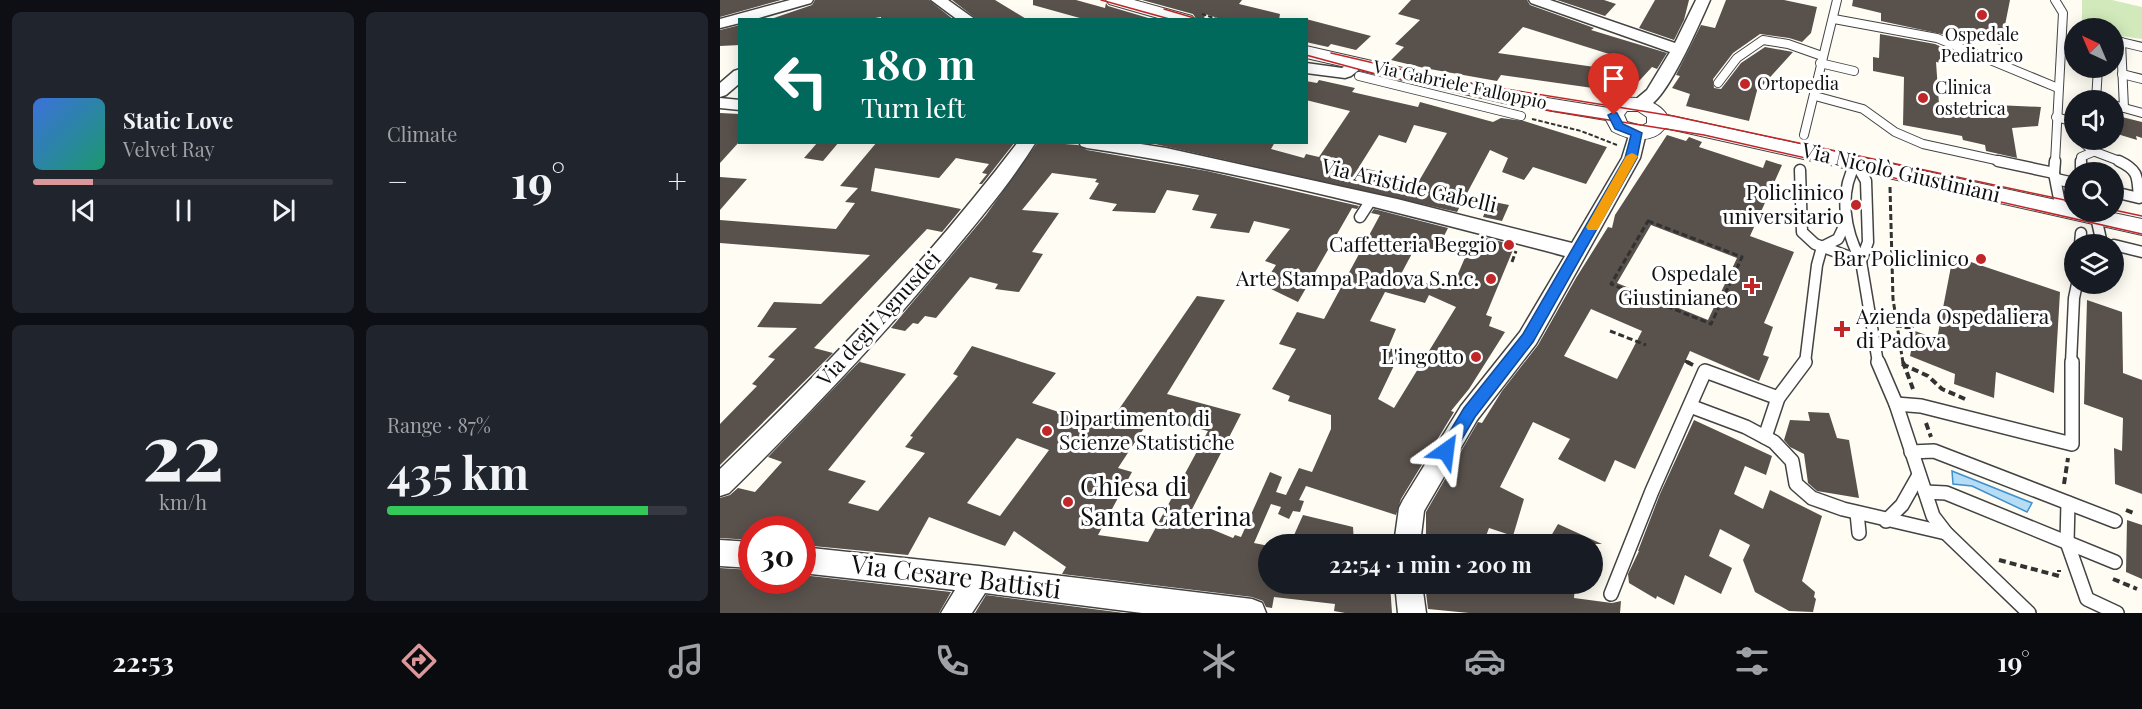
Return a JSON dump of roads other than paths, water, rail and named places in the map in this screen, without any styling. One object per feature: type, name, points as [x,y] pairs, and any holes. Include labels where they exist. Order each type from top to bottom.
[{"type":"street","points":[[755,18],[790,12],[806,0]]},
{"type":"street","points":[[938,0],[966,18]]},
{"type":"street","points":[[1115,0],[1179,18]]},
{"type":"street","points":[[1536,0],[1679,50]]},
{"type":"street","points":[[1637,105],[1648,99],[1654,92],[1679,50],[1703,0]]},
{"type":"street","points":[[720,24],[738,21]]},
{"type":"street","name":"Via Gabriele Falloppio","points":[[1308,53],[1358,70],[1415,83],[1614,115]]},
{"type":"street","points":[[1308,68],[1345,73],[1358,70]]},
{"type":"street","points":[[720,92],[738,76]]},
{"type":"street","points":[[720,103],[738,105]]},
{"type":"street","points":[[1408,534],[1412,508],[1469,413],[1528,338],[1631,158],[1629,139],[1614,115],[1620,107],[1637,105],[1650,108],[1659,120],[1658,126],[1629,139]]},
{"type":"street","name":"Via Nicolò Giustiniani","points":[[1659,120],[2061,209],[2089,225],[2142,226]]},
{"type":"street","name":"Via degli Agnusdei","points":[[720,485],[786,420],[893,307],[969,220],[1026,144]]},
{"type":"street","name":"Via Aristide Gabelli","points":[[1100,144],[1166,154],[1371,200],[1578,252]]},
{"type":"street","points":[[720,553],[738,554]]},
{"type":"street","name":"Via Cesare Battisti","points":[[816,562],[1252,613]]},
{"type":"street","points":[[955,613],[979,579]]},
{"type":"street","points":[[1409,594],[1412,613]]},
{"type":"lane","points":[[1804,135],[1837,0]]},
{"type":"lane","points":[[2055,0],[2063,13],[2056,117],[2055,176],[2061,209]]},
{"type":"lane","points":[[1834,19],[1936,38],[2058,88]]},
{"type":"lane","points":[[1718,83],[1721,76],[1737,59],[1762,40],[1788,44],[1821,60],[1854,71]]},
{"type":"lane","points":[[2124,43],[2142,47]]},
{"type":"lane","points":[[2124,74],[2142,79]]},
{"type":"lane","points":[[1415,83],[1521,116]]},
{"type":"lane","points":[[1815,96],[1863,109],[1895,132],[1923,144],[2064,179]]},
{"type":"lane","points":[[2124,108],[2142,113]]},
{"type":"lane","points":[[2056,117],[2064,119]]},
{"type":"lane","points":[[2081,162],[2081,157],[2093,152],[2116,160],[2136,173],[2140,181],[2137,192],[2141,199],[2142,209]]},
{"type":"lane","points":[[1856,163],[1848,177],[1846,222],[1850,240],[1861,261],[1877,360],[1896,404],[1933,516],[1946,533],[2029,613]]},
{"type":"lane","points":[[1856,163],[1866,181],[1868,242],[1861,261]]},
{"type":"lane","points":[[1800,170],[1802,232],[1808,239],[1822,247],[1861,261]]},
{"type":"lane","points":[[2124,195],[2141,199]]},
{"type":"lane","points":[[1360,217],[1371,200]]},
{"type":"lane","points":[[1765,437],[1778,398],[1805,364],[1817,265],[1822,247],[1838,239],[1846,222]]},
{"type":"lane","points":[[2085,234],[2089,225],[2098,234]]},
{"type":"lane","points":[[2124,248],[2142,252]]},
{"type":"lane","points":[[1896,404],[1921,406],[2072,444],[2070,389],[2075,294]]},
{"type":"lane","points":[[1611,594],[1652,491],[1705,370],[1778,398]]},
{"type":"lane","points":[[1690,406],[1765,437],[1784,451],[1793,463],[1796,484],[1812,498],[1886,521],[1946,533]]},
{"type":"lane","points":[[1911,452],[1934,451],[2066,498],[2115,521]]},
{"type":"lane","points":[[1886,521],[1902,505],[1919,475]]},
{"type":"lane","points":[[1925,492],[1946,493],[2067,542],[2116,566]]},
{"type":"lane","points":[[2066,498],[2067,542],[2094,613]]},
{"type":"lane","points":[[1857,513],[1859,533]]},
{"type":"lane","points":[[2087,599],[2117,613]]},
{"type":"water","points":[[1952,471],[2032,503],[2027,512],[1972,486],[1953,484]]},
{"type":"tram line","points":[[1101,0],[1166,18]]},
{"type":"tram line","points":[[1164,9],[1194,18]]},
{"type":"tram line","points":[[1331,53],[1438,78],[1673,116],[2064,200]]},
{"type":"tram line","points":[[1308,56],[1376,74],[1552,111],[1704,135],[2142,234]]},
{"type":"tram line","points":[[2124,212],[2142,216]]},
{"type":"place","name":"Ospedale Pediatrico","points":[[1982,15]]},
{"type":"place","name":"Ortopedia","points":[[1745,84]]},
{"type":"place","name":"Clinica ostetrica","points":[[1923,98]]},
{"type":"place","name":"Policlinico universitario","points":[[1856,205]]},
{"type":"place","name":"Caffetteria Beggio","points":[[1509,245]]},
{"type":"place","name":"Bar Policlinico","points":[[1981,259]]},
{"type":"place","name":"Arte Stampa Padova S.n.c.","points":[[1491,279]]},
{"type":"place","name":"Ospedale Giustinianeo","points":[[1752,286]]},
{"type":"place","name":"Azienda Ospedaliera di Padova","points":[[1842,329]]},
{"type":"place","name":"L'ingotto","points":[[1476,357]]},
{"type":"place","name":"Dipartimento di Scienze Statistiche","points":[[1047,431]]},
{"type":"place","name":"Chiesa di Santa Caterina","points":[[1068,502]]}]
